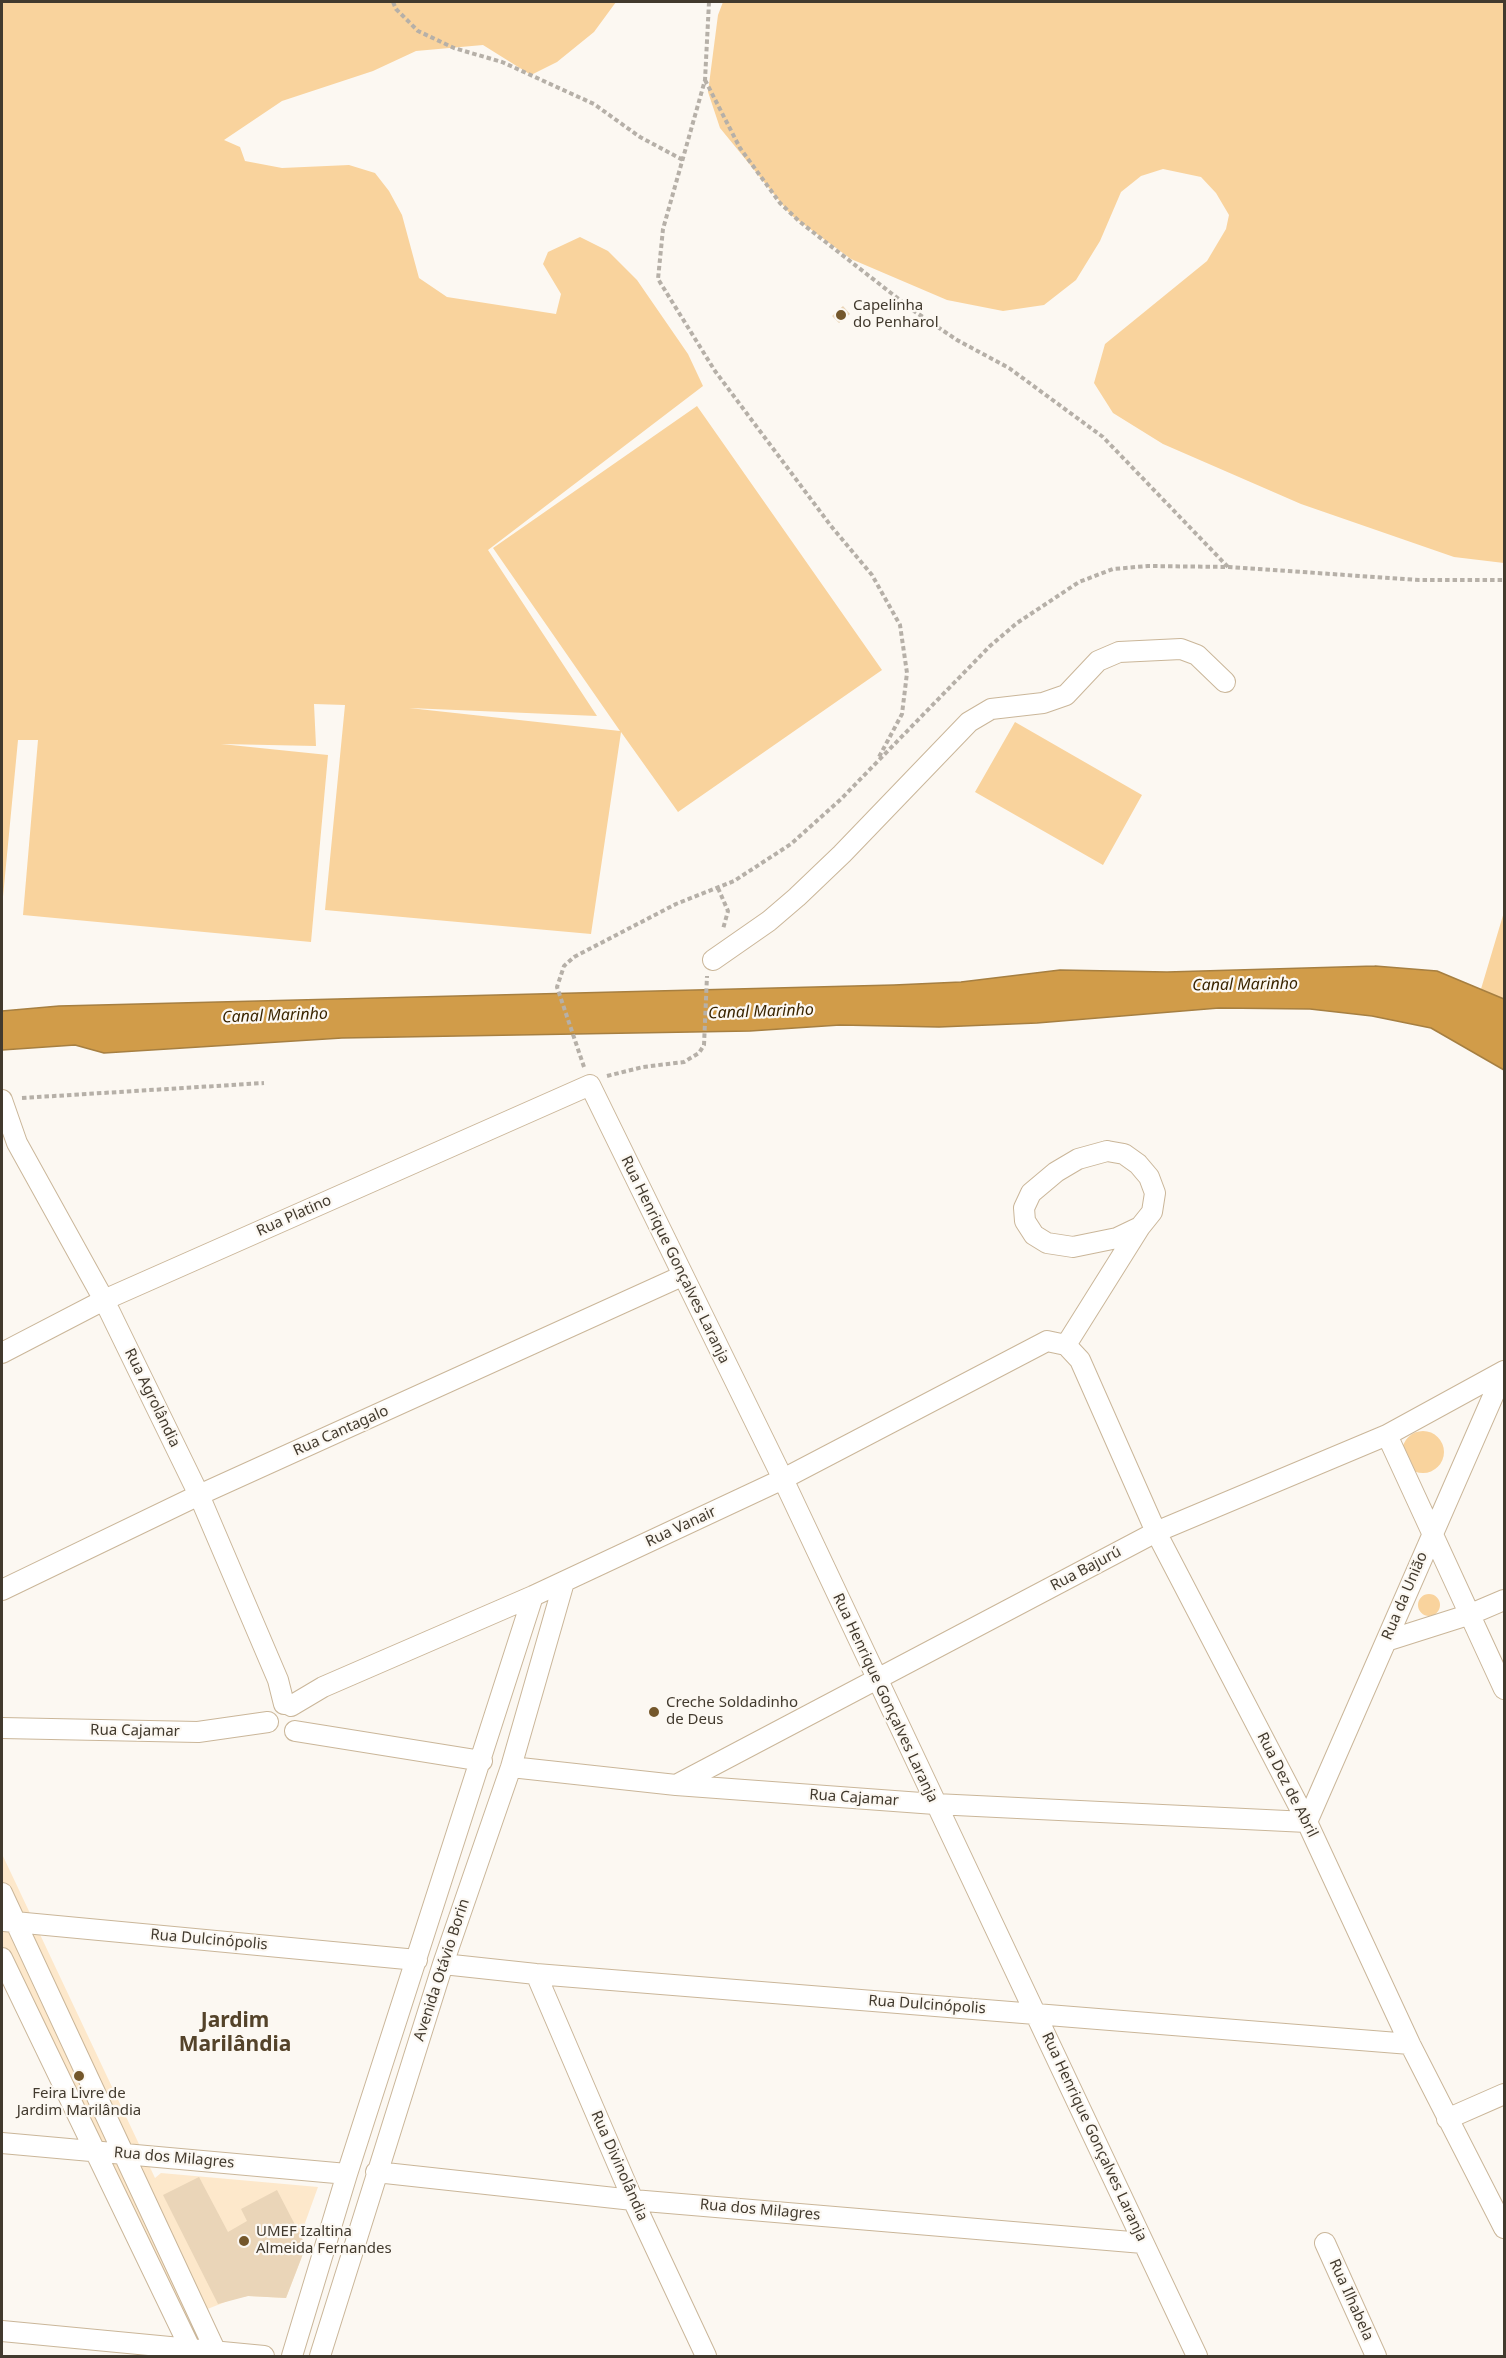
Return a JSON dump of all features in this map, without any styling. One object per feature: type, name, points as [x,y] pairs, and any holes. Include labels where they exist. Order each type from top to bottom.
[{"type":"street","points":[[713,960],[769,921],[797,897],[842,854],[969,722],[990,709],[1043,703],[1066,695],[1098,661],[1119,652],[1180,649],[1197,655],[1224,682]]},
{"type":"street","name":"Rua Henrique Gonçalves Laranja","points":[[590,1085],[783,1479],[934,1804],[1036,2013],[1197,2356]]},
{"type":"street","name":"Rua Platino","points":[[2,1353],[104,1300],[590,1085]]},
{"type":"street","name":"Rua Agrolândia","points":[[8,1099],[9,1147],[104,1300],[199,1495],[288,1705]]},
{"type":"street","points":[[1066,1345],[1140,1227],[1152,1212],[1155,1193],[1149,1177],[1138,1164],[1124,1155],[1107,1151],[1078,1159],[1056,1172],[1031,1193],[1024,1208],[1025,1221],[1034,1234],[1047,1244],[1073,1247],[1106,1240],[1140,1227]]},
{"type":"street","name":"Rua Cantagalo","points":[[2,1590],[199,1495],[682,1276]]},
{"type":"street","name":"Rua Vanair","points":[[288,1705],[323,1687],[564,1582],[783,1479],[1047,1341],[1066,1345]]},
{"type":"street","name":"Rua Dez de Abril","points":[[1066,1345],[1080,1360],[1156,1532],[1306,1822],[1410,2044],[1504,2228]]},
{"type":"street","name":"Rua Bajurú","points":[[676,1785],[1156,1532],[1387,1435],[1504,1371]]},
{"type":"street","name":"Rua da União","points":[[1306,1822],[1504,1371]]},
{"type":"street","points":[[1387,1435],[1504,1689]]},
{"type":"street","name":"Avenida Otávio Borin","points":[[320,2356],[443,1964],[511,1767],[564,1582]]},
{"type":"street","name":"Avenida Otávio Borin","points":[[292,2356],[347,2174],[482,1761],[533,1596]]},
{"type":"street","points":[[1386,1641],[1471,1614],[1504,1600]]},
{"type":"street","points":[[295,1731],[299,1718],[288,1705],[272,1709],[267,1722],[270,1729],[282,1736],[295,1731],[482,1761]]},
{"type":"street","name":"Rua Cajamar","points":[[2,1728],[198,1732],[267,1722]]},
{"type":"street","name":"Rua Cajamar","points":[[511,1767],[676,1785],[934,1804],[1306,1822]]},
{"type":"street","points":[[2,1893],[9,1921],[124,2154],[216,2352]]},
{"type":"street","name":"Rua Dulcinópolis","points":[[9,1921],[417,1960]]},
{"type":"street","points":[[2,1958],[96,2151],[179,2352]]},
{"type":"street","name":"Rua Dulcinópolis","points":[[443,1964],[536,1974],[1410,2044]]},
{"type":"street","name":"Rua Divinolândia","points":[[536,1974],[633,2200],[706,2356]]},
{"type":"street","points":[[1447,2119],[1504,2094]]},
{"type":"street","name":"Rua dos Milagres","points":[[2,2143],[347,2174]]},
{"type":"street","name":"Rua dos Milagres","points":[[376,2172],[633,2200],[1143,2243]]},
{"type":"street","name":"Rua Ilhabela","points":[[1325,2243],[1376,2356]]},
{"type":"street","points":[[2,2331],[179,2352],[264,2356]]},
{"type":"path","points":[[393,2],[396,9],[418,31],[454,48],[502,62],[594,104],[640,136],[683,159]]},
{"type":"path","points":[[709,2],[705,80],[663,229],[658,279],[715,371],[872,575],[900,626],[907,673],[902,714],[876,763]]},
{"type":"path","points":[[705,80],[740,148],[780,203],[800,222],[914,310],[957,340],[1009,368],[1103,437],[1229,567]]},
{"type":"path","points":[[557,987],[590,1085],[612,1074],[692,1059],[704,1045],[706,987]]},
{"type":"path","points":[[8,1099],[264,1083]]},
{"type":"shaded area","points":[[2,2],[616,2],[594,32],[557,62],[531,75],[483,45],[416,51],[373,71],[282,101],[224,140],[240,147],[245,161],[282,168],[349,165],[375,173],[389,191],[402,215],[419,278],[447,297],[556,314],[561,294],[543,264],[548,252],[580,237],[608,251],[637,280],[688,354],[703,386],[488,550],[597,716],[409,708],[620,731],[493,548],[697,406],[882,670],[678,812],[621,732],[591,934],[325,910],[345,705],[314,704],[316,746],[221,744],[328,755],[311,942],[23,915],[38,740],[18,740],[2,907]]},
{"type":"shaded area","points":[[723,2],[1504,2],[1504,563],[1454,557],[1301,504],[1163,444],[1113,413],[1094,383],[1105,344],[1207,261],[1226,229],[1229,215],[1216,193],[1201,177],[1163,169],[1141,176],[1121,192],[1100,241],[1076,280],[1044,305],[1003,311],[947,300],[851,259],[791,215],[720,128],[708,92],[718,15]]},
{"type":"shaded area","points":[[1015,722],[1142,795],[1103,865],[975,792]]},
{"type":"shaded area","points":[[1504,912],[1504,999],[1481,989]]},
{"type":"shaded area","points":[[1423,1431],[1438,1437],[1444,1452],[1438,1467],[1423,1473],[1408,1467],[1402,1452],[1408,1437]]},
{"type":"shaded area","points":[[1429,1594],[1437,1597],[1440,1605],[1437,1613],[1429,1616],[1421,1613],[1418,1605],[1421,1597]]},
{"type":"shaded area","name":"Feira Livre de Jardim Marilândia","points":[[2,1854],[155,2178],[161,2173],[318,2187],[305,2223],[309,2231],[301,2236],[306,2246],[286,2298],[248,2296],[233,2299],[169,2324],[2,1973]]},
{"type":"water","name":"Canal Marinho","points":[[1375,966],[1437,971],[1504,999],[1504,1070],[1431,1028],[1372,1016],[1310,1009],[1219,1008],[1037,1023],[939,1027],[840,1025],[750,1031],[342,1038],[104,1053],[75,1045],[2,1050],[2,1011],[59,1006],[894,985],[961,982],[1060,970],[1167,972]]},
{"type":"building","name":"Capelinha do Penharol","points":[[843,306],[850,314],[839,323],[832,316]]},
{"type":"building","name":"UMEF Izaltina Almeida Fernandes","points":[[199,2177],[228,2232],[247,2221],[241,2209],[277,2190],[306,2246],[286,2298],[248,2296],[218,2304],[163,2195]]},
{"type":"place","name":"Capelinha do Penharol","points":[[841,315]]},
{"type":"place","name":"Creche Soldadinho de Deus","points":[[654,1712]]},
{"type":"place","name":"Feira Livre de Jardim Marilândia","points":[[79,2076]]},
{"type":"place","name":"UMEF Izaltina Almeida Fernandes","points":[[244,2241]]},
{"type":"district","name":"Jardim Marilândia","points":[[235,2033]]}]
